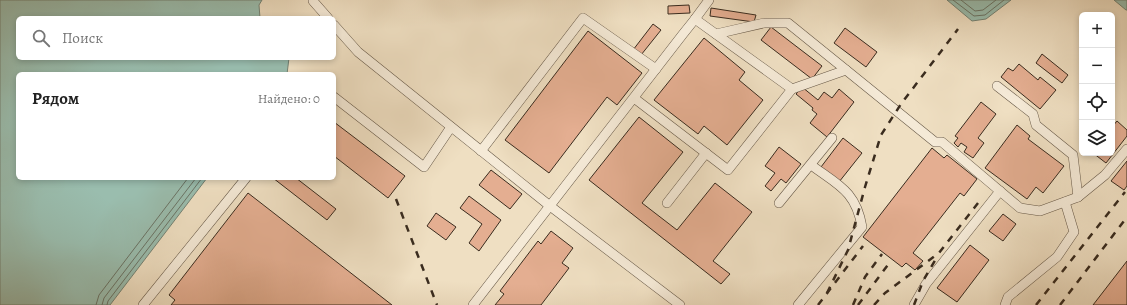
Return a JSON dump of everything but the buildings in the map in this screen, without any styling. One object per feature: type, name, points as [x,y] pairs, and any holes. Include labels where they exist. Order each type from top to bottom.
[{"type":"lane","points":[[313,0],[326,16]]},
{"type":"lane","points":[[473,305],[709,0]]},
{"type":"lane","points":[[481,151],[583,18],[656,69]]},
{"type":"lane","points":[[695,19],[792,89]]},
{"type":"lane","points":[[716,34],[764,24],[788,23],[935,142],[942,142],[1020,208],[1040,211],[1078,197],[1105,175],[1127,149]]},
{"type":"lane","points":[[336,27],[358,52],[550,206],[680,305]]},
{"type":"lane","points":[[634,98],[728,170],[792,89],[846,70]]},
{"type":"lane","points":[[997,86],[1033,114],[1036,124],[1074,155],[1078,197]]},
{"type":"lane","points":[[336,99],[424,166],[451,127]]},
{"type":"lane","points":[[779,203],[832,138]]},
{"type":"lane","points":[[667,203],[706,153]]},
{"type":"lane","points":[[798,305],[862,227],[860,214],[846,190],[811,165]]},
{"type":"lane","points":[[143,305],[244,180]]},
{"type":"lane","points":[[914,305],[926,284],[1000,191]]},
{"type":"lane","points":[[1005,305],[1008,297],[1057,257],[1074,232],[1065,202]]},
{"type":"water","points":[[0,0],[262,0],[259,5],[260,16],[16,16],[16,60],[289,60],[287,72],[16,72],[16,180],[205,180],[110,305],[0,305]]},
{"type":"water","points":[[947,0],[1011,0],[986,19],[972,21]]},
{"type":"water","points":[[1114,0],[1127,0],[1127,10],[1126,10]]},
{"type":"railway","points":[[827,293],[848,250],[881,135],[901,104],[958,29]]},
{"type":"railway","points":[[1036,305],[1125,192]]},
{"type":"railway","points":[[396,199],[437,305]]},
{"type":"railway","points":[[874,305],[885,293],[939,253],[978,203]]},
{"type":"railway","points":[[1060,305],[1127,217]]},
{"type":"railway","points":[[818,305],[863,246]]},
{"type":"railway","points":[[853,305],[865,277],[882,254]]},
{"type":"railway","points":[[914,305],[923,281],[937,257]]},
{"type":"railway","points":[[858,305],[890,262]]}]
